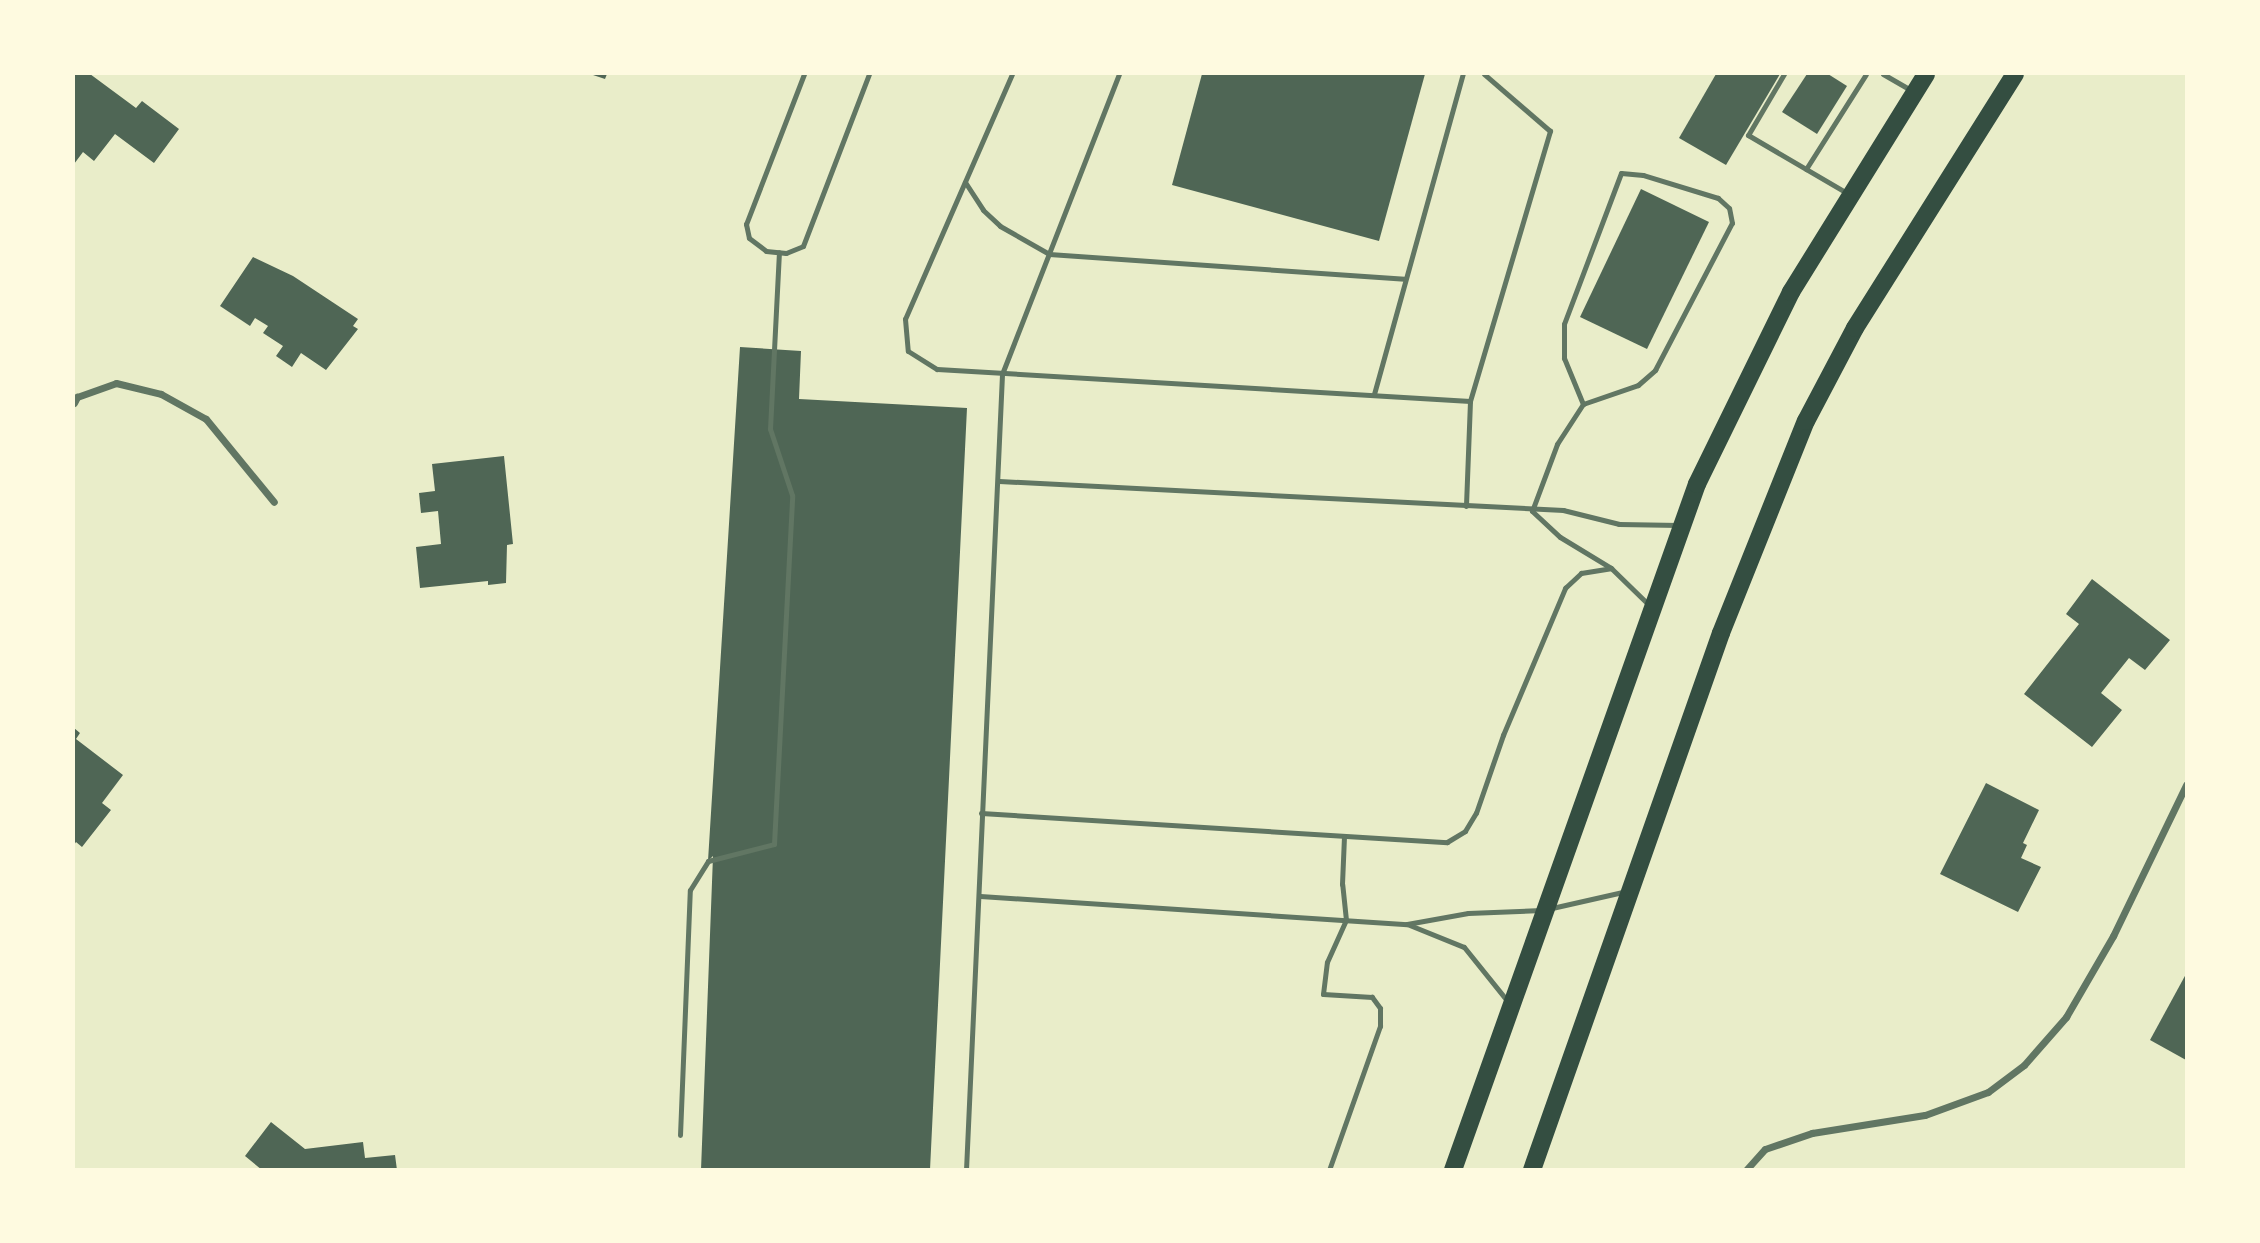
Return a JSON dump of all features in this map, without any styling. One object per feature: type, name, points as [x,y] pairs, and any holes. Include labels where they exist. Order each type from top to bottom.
[{"type":"main road","points":[[1453,1170],[1681,525],[1740,390],[1849,195],[1926,74]]},
{"type":"main road","points":[[1532,1170],[1730,608],[1806,421],[1855,328],[2015,74]]},
{"type":"street","points":[[74,403],[77,397],[116,383],[161,394],[205,418],[274,502]]},
{"type":"street","points":[[1746,1170],[1765,1149],[1812,1133],[1925,1115],[1988,1092],[2024,1065],[2066,1017],[2113,936],[2186,785]]},
{"type":"lane","points":[[804,74],[746,224],[749,238],[766,251],[779,253],[803,246],[869,74]]},
{"type":"lane","points":[[1012,74],[905,319],[908,351],[937,369],[1470,401]]},
{"type":"lane","points":[[966,1170],[1002,374],[1119,74]]},
{"type":"lane","points":[[1374,394],[1463,74]]},
{"type":"lane","points":[[1466,506],[1470,401],[1550,131],[1484,74]]},
{"type":"lane","points":[[1784,74],[1748,135],[1849,195]]},
{"type":"lane","points":[[1806,169],[1866,74]]},
{"type":"lane","points":[[1883,74],[1914,92]]},
{"type":"lane","points":[[1532,511],[1557,444],[1583,404],[1638,384],[1655,370],[1732,223],[1729,208],[1717,198],[1621,173],[1564,324],[1564,358],[1583,404]]},
{"type":"lane","points":[[965,181],[983,210],[1000,226],[1049,254],[1404,279]]},
{"type":"lane","points":[[680,1135],[690,890],[708,862],[774,844],[792,495],[770,429],[779,253]]},
{"type":"lane","points":[[999,481],[1532,511],[1563,510],[1619,524],[1681,525]]},
{"type":"lane","points":[[1532,511],[1560,537],[1611,568],[1651,608]]},
{"type":"lane","points":[[981,813],[1447,842],[1465,831],[1476,813],[1547,624],[1564,588],[1581,573],[1611,568]]},
{"type":"lane","points":[[1329,1170],[1380,1026],[1380,1008],[1372,997],[1323,994],[1327,962],[1346,920],[1342,884],[1345,836]]},
{"type":"lane","points":[[980,896],[1407,924],[1468,913],[1545,909],[1631,890]]},
{"type":"lane","points":[[1407,924],[1464,947],[1511,1006]]},
{"type":"building","points":[[74,74],[90,74],[136,108],[142,101],[179,129],[154,163],[115,134],[94,161],[83,152],[74,164]]},
{"type":"building","points":[[590,74],[607,74],[605,79]]},
{"type":"building","points":[[1202,74],[1425,74],[1379,241],[1172,185]]},
{"type":"building","points":[[1716,74],[1780,74],[1726,165],[1679,138]]},
{"type":"building","points":[[1807,74],[1828,74],[1847,86],[1817,134],[1782,112]]},
{"type":"building","points":[[1641,189],[1709,222],[1647,349],[1580,317]]},
{"type":"building","points":[[253,257],[293,276],[358,319],[353,326],[358,329],[326,370],[301,353],[292,367],[276,356],[283,346],[263,333],[268,326],[255,318],[250,326],[220,306]]},
{"type":"building","points":[[740,347],[801,351],[799,399],[967,408],[930,1170],[701,1170],[713,856],[708,861]]},
{"type":"building","points":[[504,456],[513,544],[507,545],[506,583],[488,585],[488,581],[420,588],[416,547],[441,544],[438,511],[421,513],[419,493],[435,491],[432,464]]},
{"type":"building","points":[[2092,579],[2170,640],[2145,670],[2129,658],[2101,693],[2122,710],[2092,747],[2024,694],[2079,624],[2066,614]]},
{"type":"building","points":[[74,728],[80,733],[76,739],[123,775],[102,803],[111,810],[82,847],[76,842],[74,845]]},
{"type":"building","points":[[1986,783],[2039,810],[2023,843],[2027,845],[2021,858],[2041,867],[2018,912],[1940,874]]},
{"type":"building","points":[[2186,974],[2186,1060],[2150,1040]]},
{"type":"building","points":[[271,1122],[305,1149],[363,1142],[365,1158],[395,1155],[397,1170],[262,1170],[245,1156]]}]
